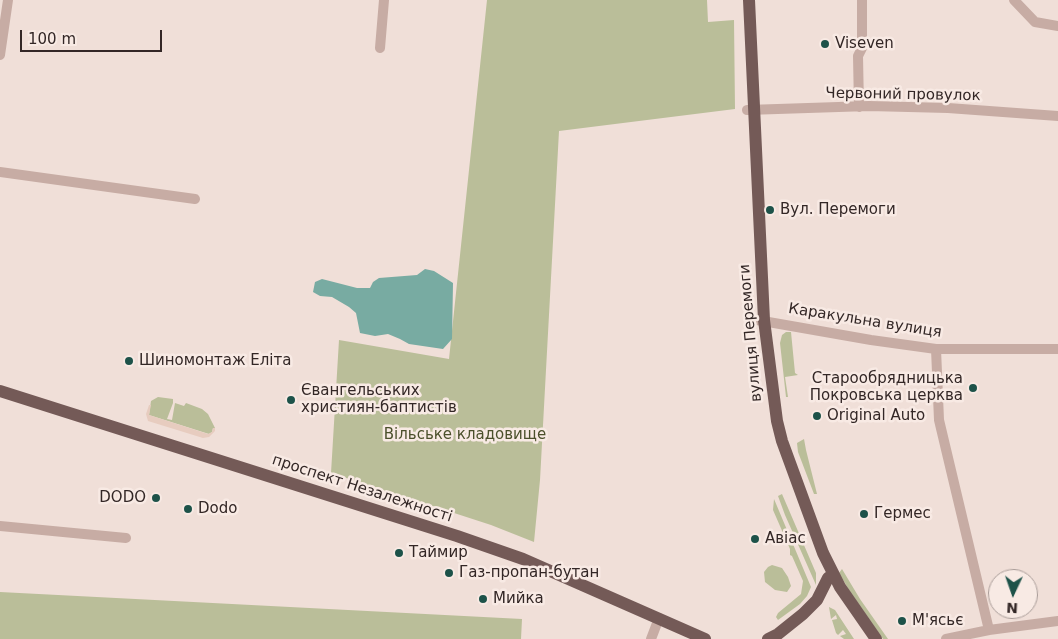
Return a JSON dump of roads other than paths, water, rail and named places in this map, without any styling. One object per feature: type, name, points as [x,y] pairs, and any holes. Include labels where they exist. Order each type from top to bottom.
[{"type":"main road","name":"вулиця Перемоги","points":[[743,0],[760,320],[776,421],[831,576],[876,639]]},
{"type":"main road","name":"вулиця Перемоги","points":[[749,0],[750,110]]},
{"type":"main road","name":"проспект Незалежності","points":[[0,391],[457,536],[523,559],[706,639]]},
{"type":"main road","points":[[768,639],[778,634],[817,600],[831,576]]},
{"type":"main road","points":[[831,576],[834,590],[868,639]]},
{"type":"street","points":[[0,56],[8,0]]},
{"type":"street","points":[[380,48],[384,0]]},
{"type":"street","points":[[859,107],[858,56],[862,48],[862,0]]},
{"type":"street","points":[[1014,0],[1035,22],[1058,26]]},
{"type":"street","name":"Червоний провулок","points":[[750,110],[859,107],[948,108],[1058,116]]},
{"type":"street","points":[[0,172],[195,199]]},
{"type":"street","name":"Каракульна вулиця","points":[[760,320],[871,340],[936,349],[1058,349]]},
{"type":"street","points":[[936,349],[939,420],[989,630]]},
{"type":"street","points":[[0,526],[126,538]]},
{"type":"street","points":[[651,639],[659,618]]},
{"type":"street","points":[[946,639],[989,630],[1058,621]]},
{"type":"water","points":[[425,269],[434,271],[453,283],[452,339],[443,349],[409,344],[388,334],[375,336],[360,333],[356,313],[332,297],[320,296],[313,292],[315,282],[322,279],[357,288],[370,288],[373,282],[379,278],[417,275]]},
{"type":"place","name":"Viseven","points":[[825,44]]},
{"type":"place","name":"Вул. Перемоги","points":[[770,210]]},
{"type":"place","name":"Шиномонтаж Еліта","points":[[129,361]]},
{"type":"place","name":"Старообрядницька Покровська церква","points":[[973,388]]},
{"type":"place","name":"Євангельських християн-баптистів","points":[[291,400]]},
{"type":"place","name":"Original Auto","points":[[817,416]]},
{"type":"place","name":"DODO","points":[[156,498]]},
{"type":"place","name":"Dodo","points":[[188,509]]},
{"type":"place","name":"Гермес","points":[[864,514]]},
{"type":"place","name":"Авіас","points":[[755,539]]},
{"type":"place","name":"Таймир","points":[[399,553]]},
{"type":"place","name":"Газ-пропан-бутан","points":[[449,573]]},
{"type":"place","name":"Мийка","points":[[483,599]]},
{"type":"place","name":"М'ясьє","points":[[902,621]]},
{"type":"park label","name":"Вільське кладовище","points":[[465,435]]}]
